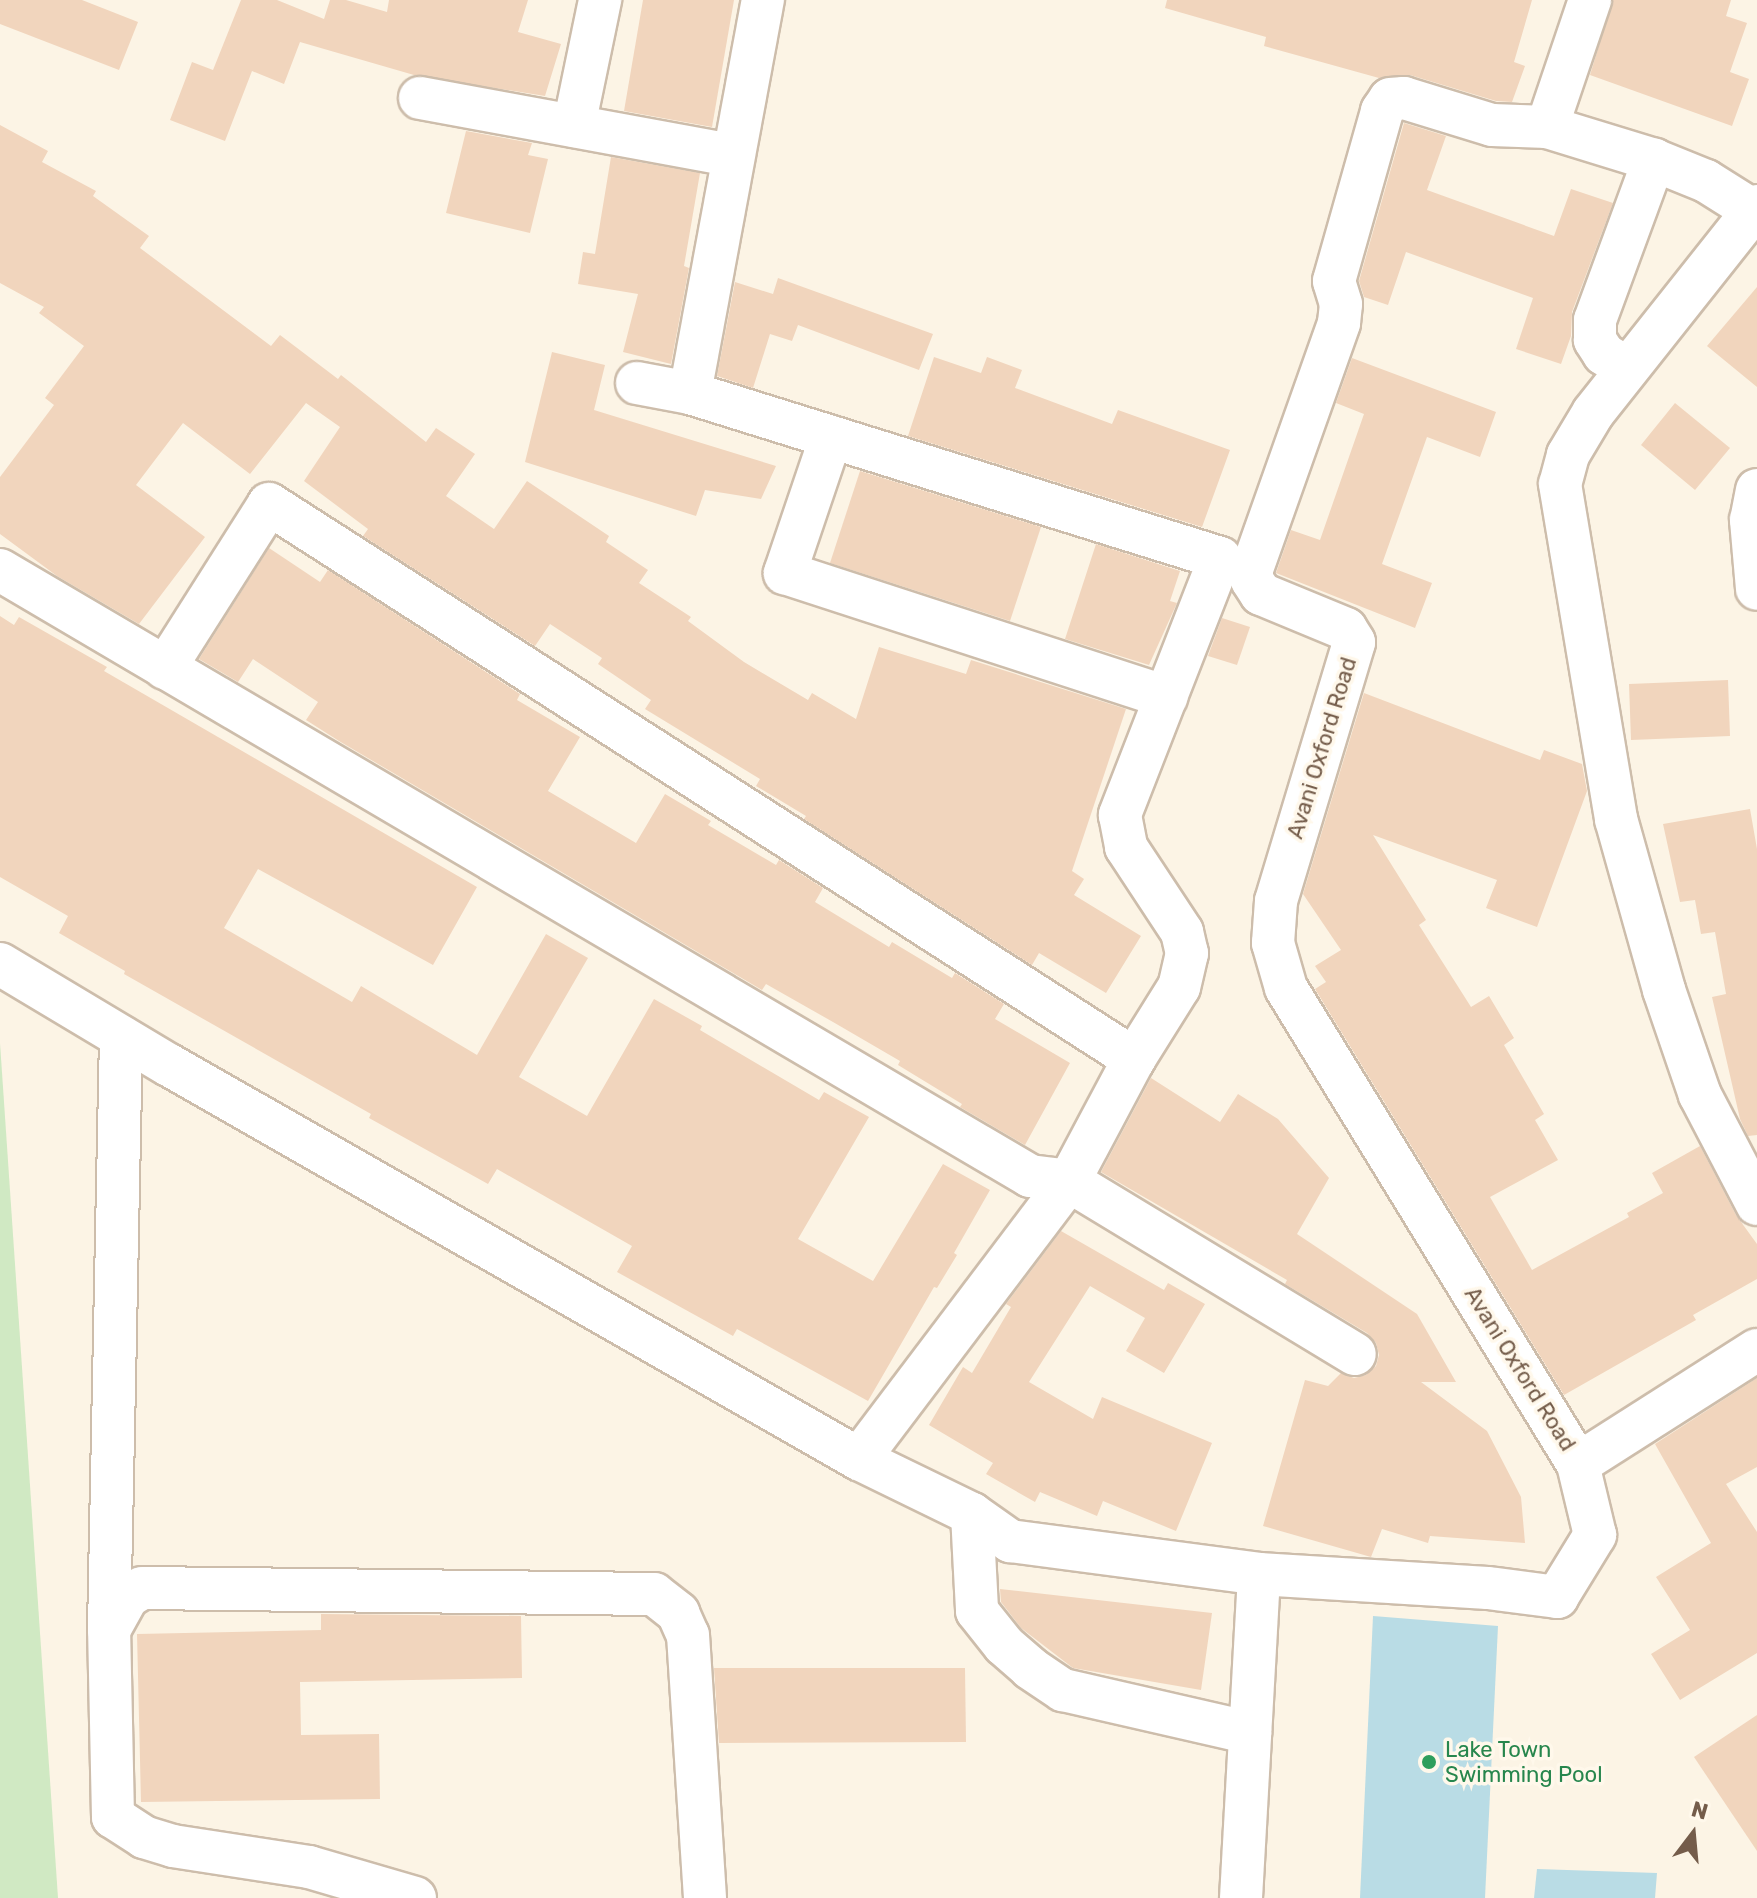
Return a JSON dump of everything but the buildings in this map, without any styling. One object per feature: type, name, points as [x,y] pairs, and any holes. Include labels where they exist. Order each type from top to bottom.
[{"type":"street","points":[[574,126],[600,0]]},
{"type":"street","points":[[690,393],[763,0]]},
{"type":"street","points":[[1547,127],[1590,0]]},
{"type":"street","points":[[420,98],[732,155]]},
{"type":"street","name":"Avani Oxford Road","points":[[1259,1574],[1488,1588],[1557,1597],[1595,1535],[1578,1464],[1286,988],[1273,943],[1276,901],[1354,642],[1346,629],[1261,594],[1252,580],[1252,569],[1339,323],[1341,304],[1334,281],[1382,111],[1390,99],[1404,98],[1492,125],[1547,127],[1654,160],[1706,181],[1754,208],[1627,368],[1568,455],[1560,484],[1616,819],[1664,990],[1700,1095],[1757,1204]]},
{"type":"street","points":[[1627,368],[1604,354],[1595,340],[1595,320],[1654,160]]},
{"type":"street","points":[[637,383],[690,393],[1220,558],[1120,815],[1126,847],[1182,932],[1187,953],[1179,987],[1134,1059],[1069,1181],[859,1459]]},
{"type":"street","points":[[831,437],[785,573],[1166,697]]},
{"type":"street","points":[[1757,490],[1751,520],[1757,589]]},
{"type":"street","points":[[165,668],[269,504],[1134,1059]]},
{"type":"street","points":[[0,570],[1030,1176],[1069,1181],[1355,1354]]},
{"type":"street","points":[[0,964],[121,1037],[859,1459],[972,1514],[1010,1541],[1259,1574],[1241,1898]]},
{"type":"street","points":[[121,1037],[109,1630],[113,1817],[144,1837],[173,1846],[309,1867],[415,1898]]},
{"type":"street","name":"Avani Oxford Road","points":[[1578,1464],[1757,1350]]},
{"type":"street","points":[[972,1514],[977,1611],[1004,1645],[1030,1668],[1063,1690],[1250,1733]]},
{"type":"street","points":[[109,1630],[127,1597],[142,1588],[654,1594],[678,1613],[688,1635],[705,1898]]},
{"type":"green space","points":[[0,1043],[58,1898],[0,1898]]},
{"type":"water","name":"Lake Town Swimming Pool","points":[[1373,1616],[1498,1626],[1485,1898],[1360,1898]]},
{"type":"water","points":[[1537,1869],[1657,1873],[1655,1898],[1534,1898]]},
{"type":"place","name":"Lake Town Swimming Pool","points":[[1429,1762]]}]
